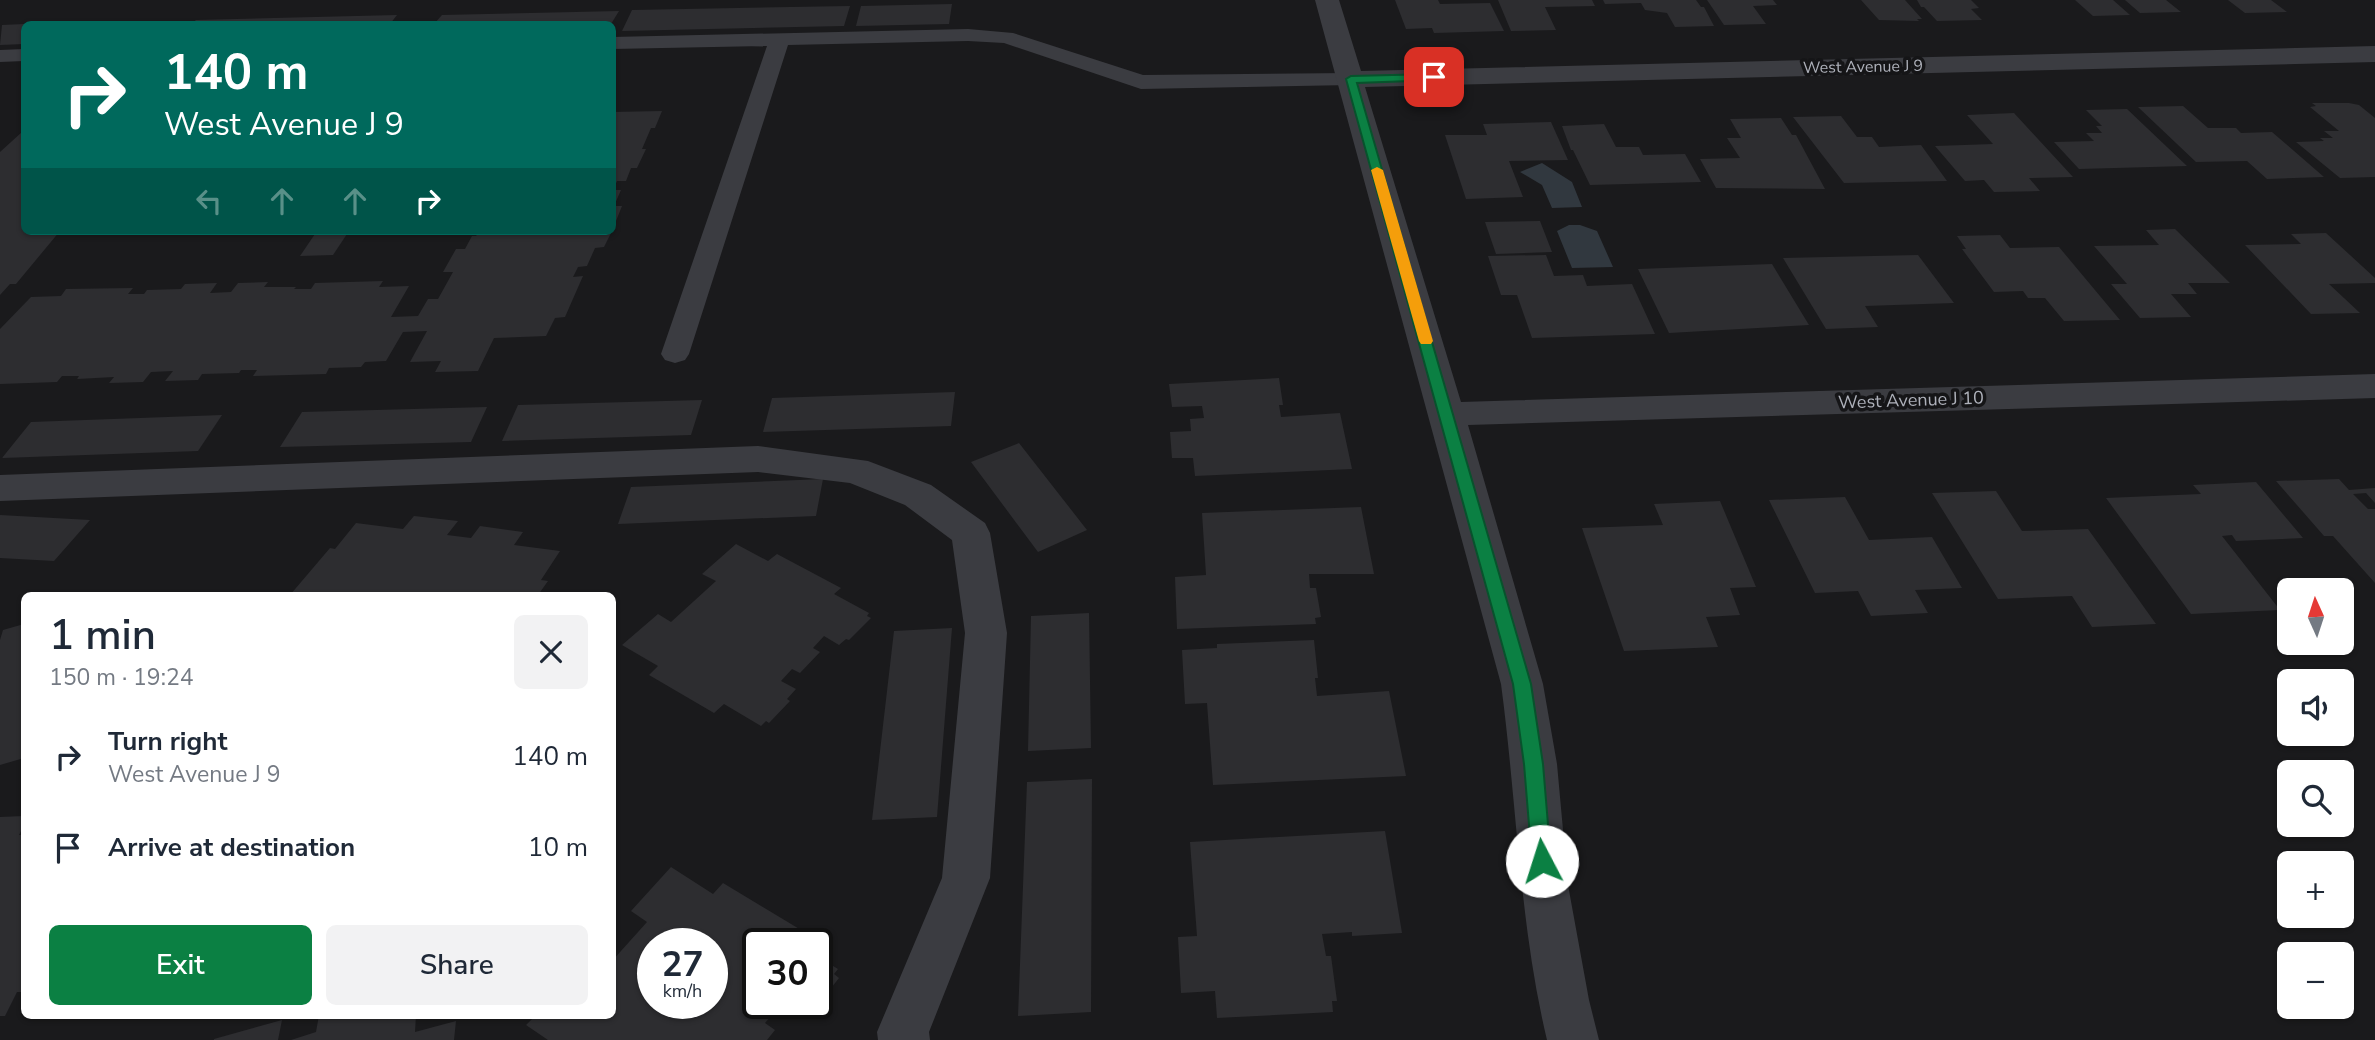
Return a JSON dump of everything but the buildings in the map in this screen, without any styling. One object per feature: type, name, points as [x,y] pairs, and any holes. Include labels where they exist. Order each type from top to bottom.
[{"type":"street","points":[[1326,0],[1447,414],[1522,684],[1534,764],[1544,885],[1563,1000],[1573,1040]]},
{"type":"street","name":"West Avenue J 9","points":[[1351,79],[2375,54]]},
{"type":"street","name":"West Avenue J 10","points":[[1447,414],[2375,386]]},
{"type":"street","points":[[0,488],[758,459],[855,470],[918,495],[971,533],[986,633],[966,878],[904,1032],[904,1040]]},
{"type":"lane","points":[[616,43],[1006,37],[1141,82],[1351,79]]},
{"type":"lane","points":[[675,354],[780,39]]},
{"type":"lane","points":[[0,57],[21,55]]},
{"type":"shaded area","points":[[1542,163],[1572,182],[1582,207],[1552,208],[1542,185],[1520,172]]},
{"type":"shaded area","points":[[1569,225],[1580,225],[1597,231],[1613,267],[1572,268],[1557,231]]},
{"type":"slow traffic","points":[[1377,170],[1426,341]]},
{"type":"route","points":[[1434,77],[1351,79],[1522,684],[1534,764],[1542,861]]}]
